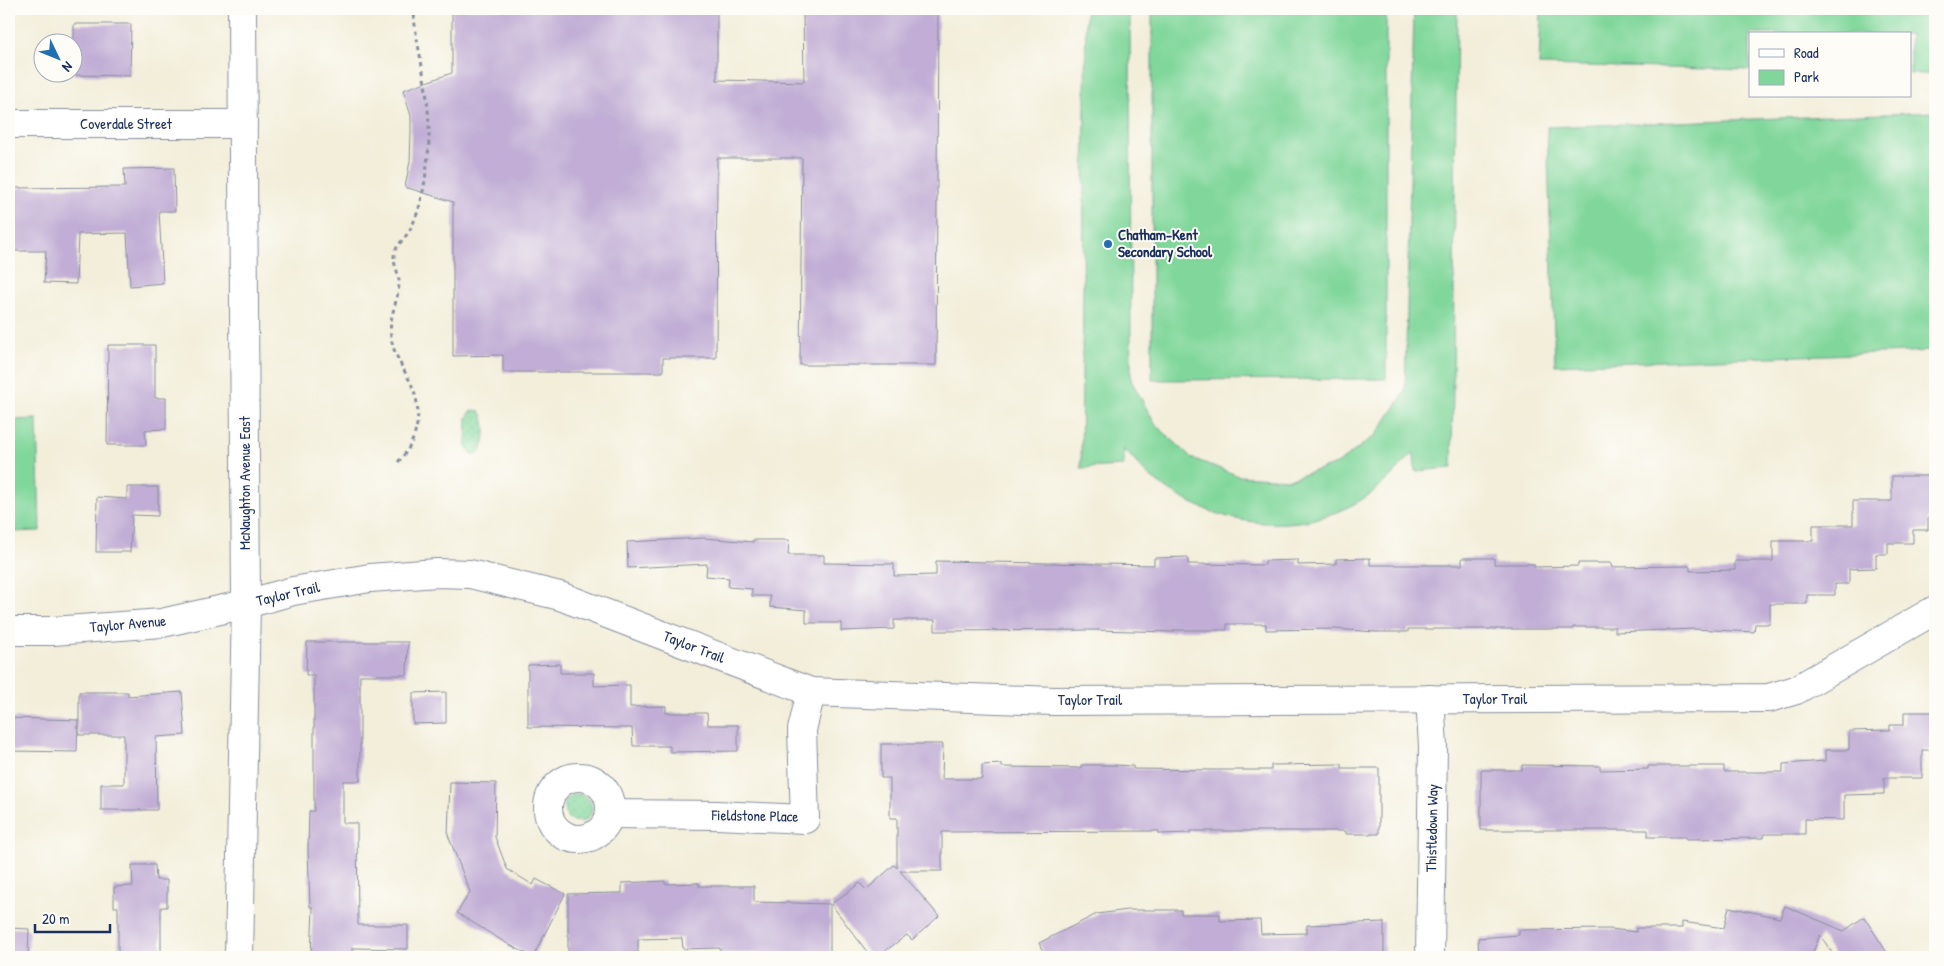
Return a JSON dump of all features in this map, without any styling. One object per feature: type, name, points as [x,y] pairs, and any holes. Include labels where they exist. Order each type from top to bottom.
[{"type":"street","name":"McNaughton Avenue East","points":[[239,957],[246,604],[242,9]]},
{"type":"street","name":"Coverdale Street","points":[[9,124],[243,124]]},
{"type":"street","name":"Taylor Trail","points":[[246,604],[293,590],[370,578],[437,573],[470,574],[560,596],[811,692],[1054,701],[1769,698],[1796,690],[1935,610]]},
{"type":"street","name":"Taylor Avenue","points":[[9,631],[53,631],[162,623],[246,604]]},
{"type":"street","name":"Fieldstone Place","points":[[610,814],[717,815],[805,819],[802,730],[811,692]]},
{"type":"street","name":"Thistledown Way","points":[[1430,699],[1432,746],[1430,957]]},
{"type":"path","points":[[398,462],[406,454],[414,440],[418,424],[418,413],[413,388],[391,340],[390,323],[399,286],[394,259],[399,244],[408,232],[421,201],[430,126],[426,89],[414,23],[414,9]]},
{"type":"green space","points":[[1086,9],[1130,9],[1131,380],[1155,424],[1192,458],[1239,476],[1289,479],[1337,464],[1377,434],[1405,392],[1414,9],[1457,9],[1452,468],[1415,471],[1414,453],[1373,492],[1342,510],[1292,523],[1266,523],[1241,520],[1216,513],[1192,503],[1152,478],[1124,449],[1124,466],[1081,468]]},
{"type":"green space","points":[[1152,9],[1386,9],[1386,379],[1152,380]]},
{"type":"green space","points":[[1541,9],[1935,9],[1935,74],[1912,74],[1912,32],[1749,32],[1749,70],[1539,65]]},
{"type":"green space","points":[[1935,112],[1935,351],[1555,365],[1547,127]]},
{"type":"green space","points":[[472,410],[480,411],[485,427],[483,446],[478,454],[472,454],[466,446],[467,417]]},
{"type":"green space","points":[[37,419],[40,531],[9,532],[9,420]]},
{"type":"green space","points":[[578,794],[588,798],[592,808],[588,818],[578,822],[568,818],[564,808],[568,798]]},
{"type":"building","points":[[452,9],[717,9],[717,80],[804,82],[803,9],[938,9],[936,365],[800,365],[802,158],[717,158],[716,358],[663,358],[663,372],[503,372],[503,355],[453,356],[453,202],[405,187],[410,161],[411,116],[403,90],[452,73]]},
{"type":"building","points":[[74,24],[131,24],[130,76],[82,75],[82,32],[74,32]]},
{"type":"building","points":[[174,168],[175,211],[159,211],[163,283],[130,286],[127,233],[78,234],[76,284],[44,283],[46,251],[9,251],[9,188],[125,187],[124,169]]},
{"type":"building","points":[[108,345],[155,345],[155,398],[166,398],[166,429],[145,430],[146,445],[107,445]]},
{"type":"building","points":[[1892,476],[1935,476],[1935,517],[1928,517],[1928,530],[1913,530],[1913,543],[1888,543],[1888,554],[1876,554],[1876,568],[1849,569],[1849,584],[1835,584],[1835,595],[1807,595],[1807,604],[1770,604],[1770,624],[1755,624],[1754,632],[1694,629],[1615,632],[1615,627],[1573,627],[1573,629],[1408,629],[1408,632],[1375,632],[1336,629],[1266,630],[1266,624],[1227,624],[1227,630],[1174,630],[1174,632],[1094,630],[935,631],[935,620],[894,620],[894,629],[841,631],[841,623],[806,623],[806,610],[770,607],[770,596],[752,596],[752,589],[728,587],[729,578],[706,576],[707,564],[628,568],[627,542],[704,538],[753,542],[753,540],[789,540],[788,555],[824,555],[824,563],[894,564],[894,576],[936,575],[936,561],[1154,565],[1154,558],[1188,557],[1188,564],[1265,565],[1265,561],[1298,560],[1298,565],[1336,564],[1336,559],[1370,558],[1370,565],[1462,565],[1462,558],[1494,558],[1494,564],[1534,564],[1534,567],[1578,566],[1578,563],[1612,563],[1612,567],[1690,566],[1690,571],[1735,570],[1735,561],[1773,561],[1773,541],[1813,541],[1813,525],[1853,525],[1853,501],[1892,501]]},
{"type":"building","points":[[127,487],[158,487],[158,516],[132,515],[130,552],[96,552],[97,497],[127,499]]},
{"type":"building","points":[[307,642],[408,642],[407,675],[360,675],[360,781],[343,781],[343,823],[357,823],[358,925],[408,925],[408,949],[352,948],[352,957],[311,957],[313,907],[310,907],[308,850],[309,811],[314,811],[314,675],[306,675]]},
{"type":"building","points":[[560,664],[560,673],[594,673],[594,686],[630,685],[630,707],[666,706],[666,713],[707,713],[708,725],[738,725],[738,751],[670,752],[670,746],[633,746],[632,728],[528,727],[528,665]]},
{"type":"building","points":[[79,692],[128,692],[128,696],[182,692],[185,735],[156,737],[157,810],[101,810],[101,784],[124,784],[124,735],[79,735]]},
{"type":"building","points":[[446,692],[446,723],[413,724],[413,693]]},
{"type":"building","points":[[1904,712],[1935,712],[1935,750],[1922,750],[1922,778],[1884,778],[1884,794],[1844,795],[1844,820],[1805,819],[1805,834],[1764,834],[1764,838],[1686,839],[1686,837],[1648,837],[1648,830],[1481,830],[1481,770],[1522,770],[1522,765],[1600,766],[1600,770],[1648,769],[1648,766],[1724,766],[1724,772],[1783,772],[1783,764],[1825,761],[1825,750],[1849,750],[1849,731],[1890,730],[1890,725],[1904,725]]},
{"type":"building","points":[[9,718],[78,720],[77,752],[9,751]]},
{"type":"building","points":[[881,744],[943,744],[942,779],[982,779],[982,765],[1002,764],[1002,767],[1081,768],[1081,765],[1114,765],[1133,766],[1133,769],[1214,770],[1271,770],[1271,765],[1342,764],[1342,768],[1379,768],[1379,834],[1346,834],[1346,831],[1190,831],[1190,833],[1159,834],[1159,831],[942,832],[942,871],[900,871],[939,916],[912,940],[907,935],[877,957],[871,957],[831,904],[860,883],[866,890],[894,865],[897,868],[897,818],[890,818],[890,778],[881,778]]},
{"type":"building","points":[[450,782],[496,783],[495,837],[507,869],[533,885],[536,879],[565,894],[533,957],[457,913],[470,892],[448,835]]},
{"type":"building","points":[[132,865],[155,865],[156,880],[167,880],[167,907],[161,907],[161,957],[118,957],[118,907],[114,907],[114,887],[133,886]]},
{"type":"building","points":[[665,881],[665,884],[699,883],[699,886],[754,886],[754,902],[830,904],[830,954],[720,953],[720,948],[683,949],[682,938],[638,939],[638,953],[568,954],[568,894],[622,893],[622,883]]},
{"type":"building","points":[[1785,906],[1844,931],[1864,917],[1890,957],[1835,957],[1820,935],[1811,957],[1479,957],[1478,938],[1519,935],[1519,930],[1610,929],[1636,932],[1636,928],[1682,928],[1682,922],[1724,928],[1729,907],[1780,918]]},
{"type":"building","points":[[1128,910],[1181,910],[1181,914],[1220,914],[1220,921],[1260,920],[1261,934],[1307,933],[1307,925],[1384,922],[1384,957],[1046,957],[1039,943],[1097,914]]},
{"type":"building","points":[[9,928],[29,929],[28,957],[9,957]]},
{"type":"place","name":"Chatham-Kent Secondary School","points":[[1108,244]]}]
